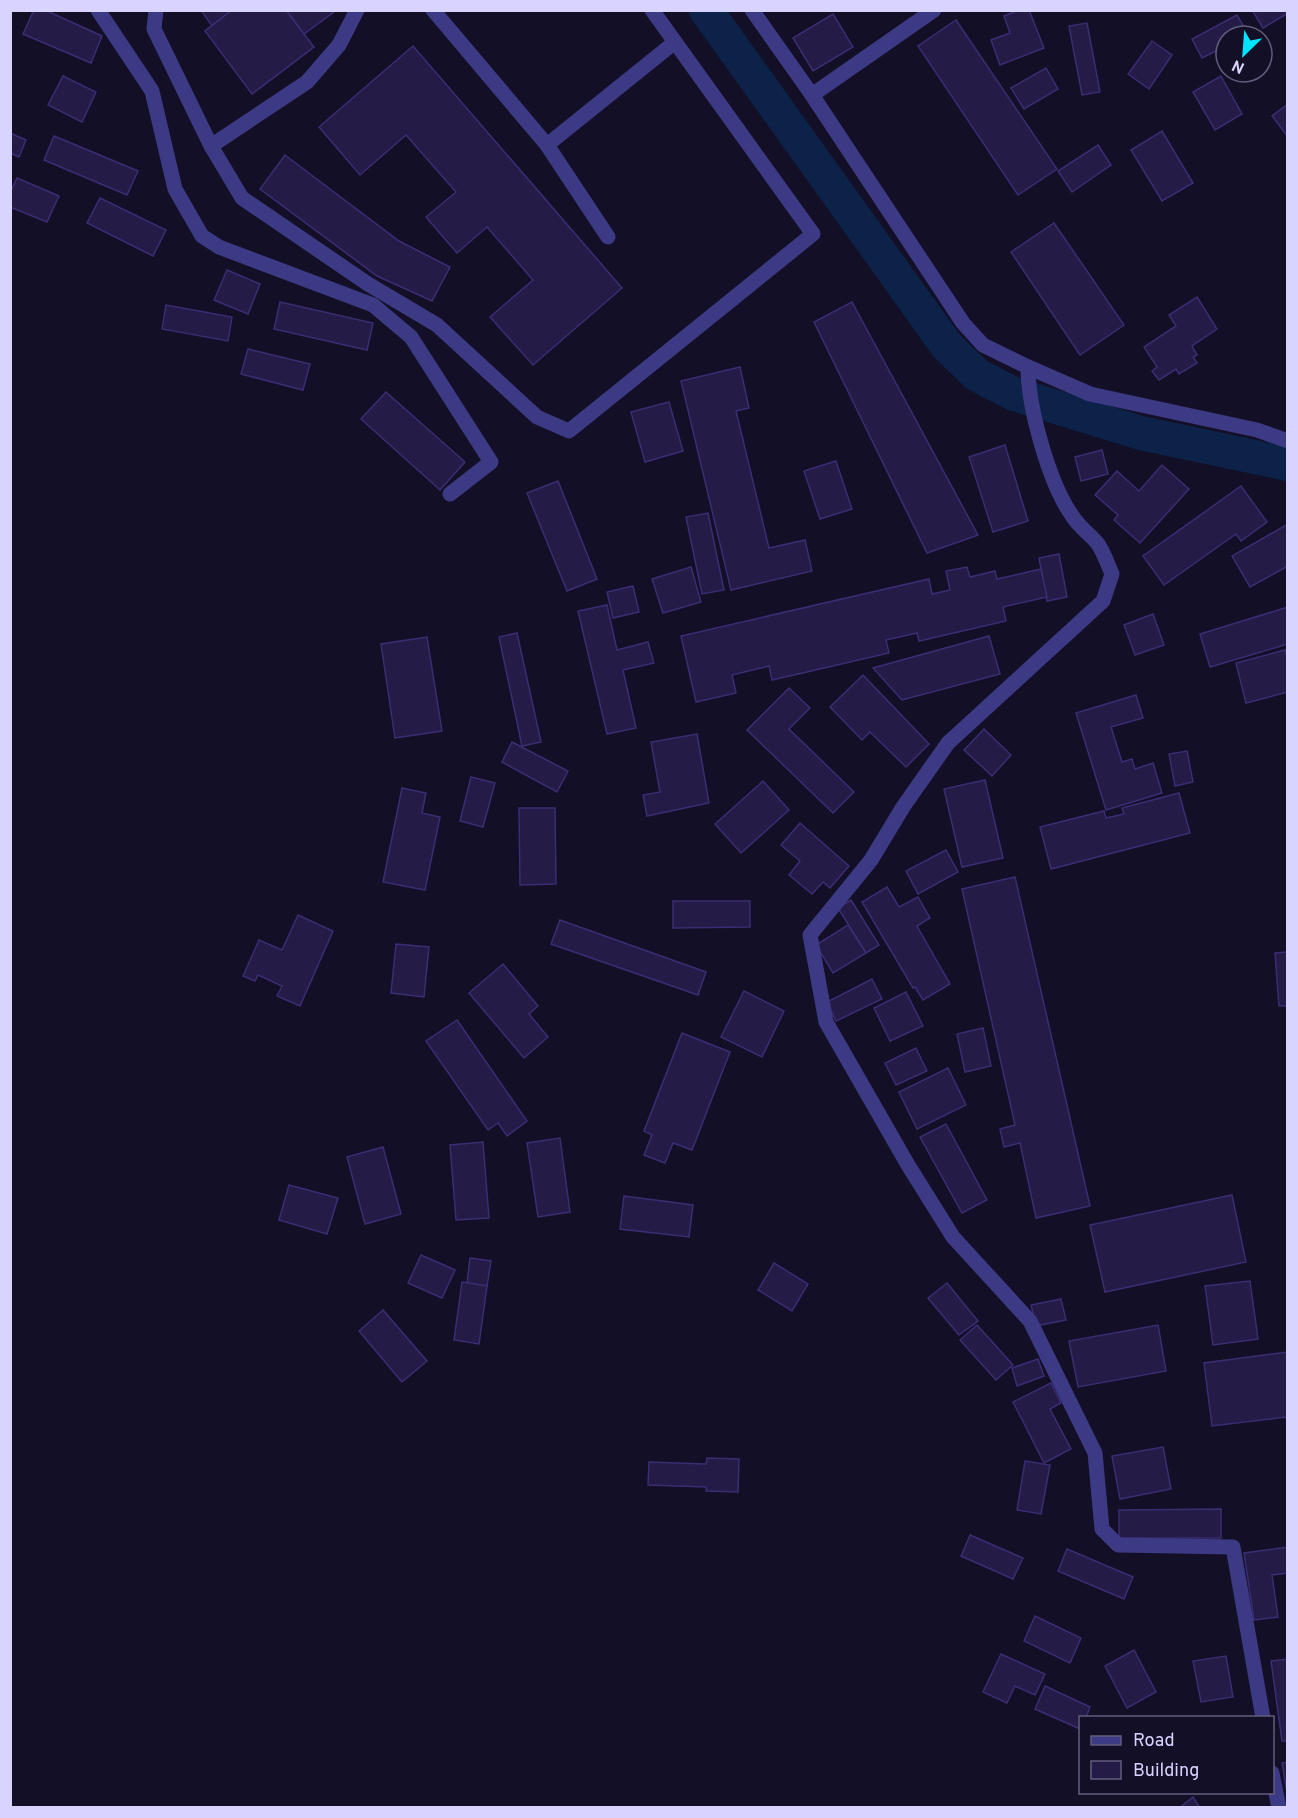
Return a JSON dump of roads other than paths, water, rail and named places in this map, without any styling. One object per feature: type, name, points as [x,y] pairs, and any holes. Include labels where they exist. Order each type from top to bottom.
[{"type":"street","points":[[98,10],[152,91],[176,189],[202,236],[219,248],[373,305],[411,337],[491,462],[450,494]]},
{"type":"street","points":[[156,10],[154,29],[211,146],[242,198],[368,284],[437,325],[537,417],[568,431],[813,234],[652,10]]},
{"type":"street","points":[[211,146],[307,82],[339,45],[357,10]]},
{"type":"street","points":[[433,10],[547,145],[609,237]]},
{"type":"street","points":[[752,10],[812,95],[963,323],[983,345],[1090,394],[1257,430],[1287,441]]},
{"type":"street","points":[[812,95],[934,10]]},
{"type":"street","points":[[547,145],[675,42]]},
{"type":"street","points":[[1028,367],[1028,389],[1040,438],[1057,486],[1072,518],[1099,546],[1112,574],[1103,601],[948,743],[903,807],[870,860],[810,935],[826,1022],[952,1237],[1030,1321],[1040,1341],[1095,1454],[1102,1529],[1118,1545],[1233,1547],[1263,1716]]},
{"type":"street","points":[[1274,1783],[1279,1808]]},
{"type":"waterway","points":[[706,10],[947,346],[977,375],[1014,394],[1141,433],[1288,464]]}]
